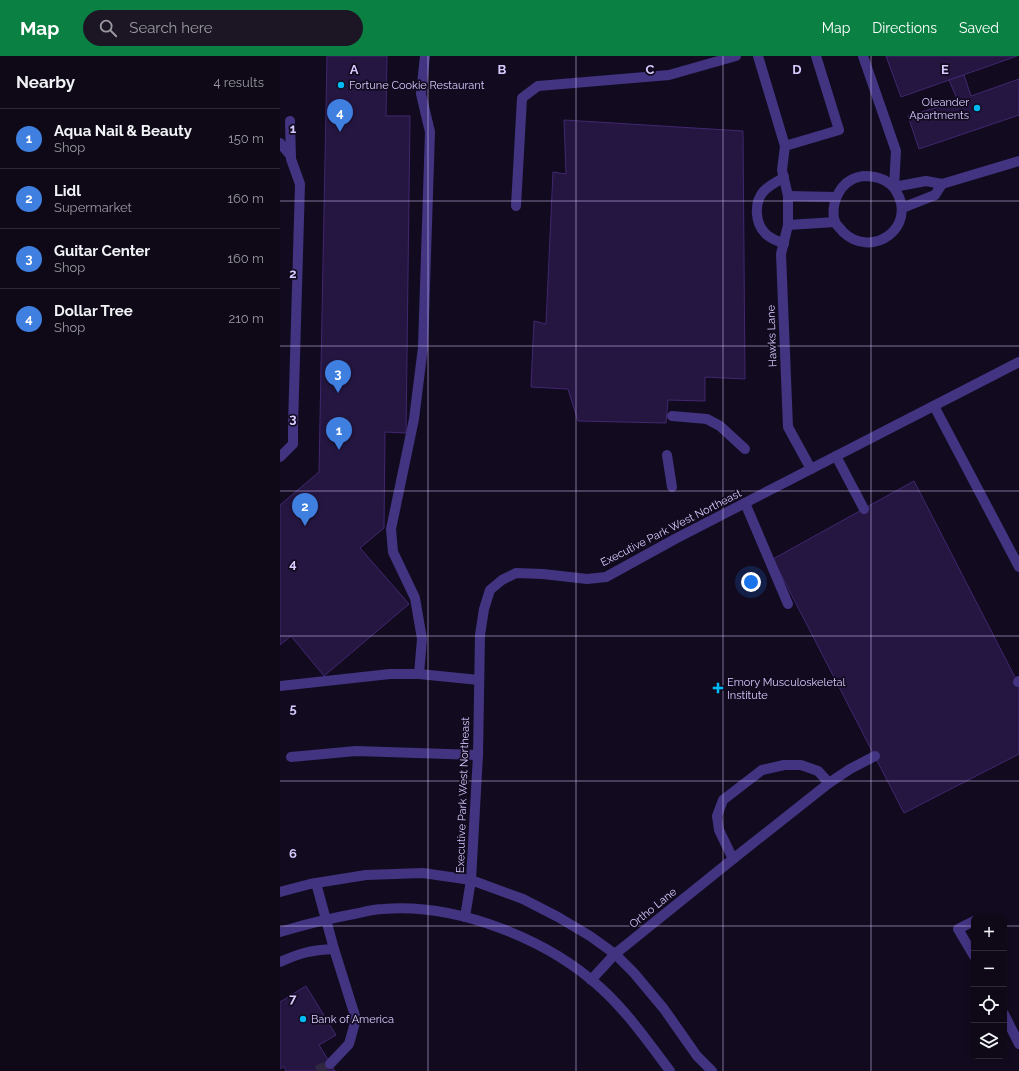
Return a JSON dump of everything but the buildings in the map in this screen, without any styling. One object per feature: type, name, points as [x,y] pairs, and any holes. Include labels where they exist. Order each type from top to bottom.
[{"type":"street","points":[[419,674],[422,639],[415,598],[393,552],[391,529],[414,419],[423,347],[430,132],[421,94],[425,56]]},
{"type":"street","points":[[516,206],[522,98],[538,86],[669,75],[736,56]]},
{"type":"street","points":[[758,56],[786,146],[839,130],[816,56]]},
{"type":"street","points":[[863,56],[896,151],[894,187]]},
{"type":"street","points":[[280,457],[292,444],[293,426],[300,184],[291,156],[290,121]]},
{"type":"street","points":[[280,143],[291,156]]},
{"type":"street","name":"Hawks Lane","points":[[786,146],[782,170],[788,196],[788,225],[781,254],[788,427],[811,469]]},
{"type":"street","points":[[894,187],[926,181],[942,184],[1019,161]]},
{"type":"street","points":[[862,176],[874,176],[885,180],[894,187],[900,197],[902,208],[901,219],[896,229],[888,236],[879,241],[868,243],[858,241],[848,237],[835,222],[834,208],[836,196],[842,187],[851,179],[862,176]]},
{"type":"street","points":[[784,177],[763,192],[758,200],[757,220],[765,234],[784,244]]},
{"type":"street","points":[[902,208],[935,195],[942,184]]},
{"type":"street","points":[[788,196],[836,196]]},
{"type":"street","points":[[788,225],[835,222]]},
{"type":"street","name":"Executive Park West Northeast","points":[[465,917],[471,880],[478,755],[480,635],[484,609],[490,590],[502,580],[516,573],[543,574],[586,579],[606,577],[745,503],[1019,362]]},
{"type":"street","points":[[934,406],[1019,567]]},
{"type":"street","points":[[672,416],[707,419],[720,426],[745,449]]},
{"type":"street","points":[[667,455],[672,487]]},
{"type":"street","points":[[836,456],[864,508]]},
{"type":"street","points":[[745,503],[788,604]]},
{"type":"street","points":[[280,686],[390,674],[419,674],[479,680]]},
{"type":"street","points":[[291,757],[356,751],[478,755]]},
{"type":"street","name":"Ortho Lane","points":[[591,980],[615,954],[733,859],[830,783],[850,769],[875,756]]},
{"type":"street","points":[[733,859],[720,830],[717,816],[723,800],[734,791],[762,770],[784,765],[801,765],[818,771],[830,783]]},
{"type":"street","points":[[280,892],[316,883],[366,875],[416,874],[471,880],[523,899],[590,936],[615,954],[634,973],[664,1009],[697,1056],[712,1071]]},
{"type":"street","points":[[316,883],[334,949],[356,1020],[349,1044],[330,1064]]},
{"type":"street","points":[[280,932],[326,919],[383,909],[423,909],[465,917],[514,933],[545,948],[574,967],[602,989],[625,1014],[670,1071]]},
{"type":"street","points":[[971,922],[958,929],[971,951]]},
{"type":"street","points":[[280,962],[301,953],[315,950],[334,949]]},
{"type":"street","points":[[1007,1020],[1019,1044]]},
{"type":"tunnel","points":[[317,1071],[330,1064]]},
{"type":"place","name":"Fortune Cookie Restaurant","points":[[341,85]]},
{"type":"place","name":"Oleander Apartments","points":[[977,108]]},
{"type":"place","name":"Dollar Tree","points":[[340,132]]},
{"type":"place","name":"Guitar Center","points":[[338,393]]},
{"type":"place","name":"Aqua Nail & Beauty","points":[[339,450]]},
{"type":"place","name":"Lidl","points":[[305,526]]},
{"type":"place","name":"Emory Musculoskeletal Institute","points":[[718,688]]},
{"type":"place","name":"Bank of America","points":[[303,1019]]}]
